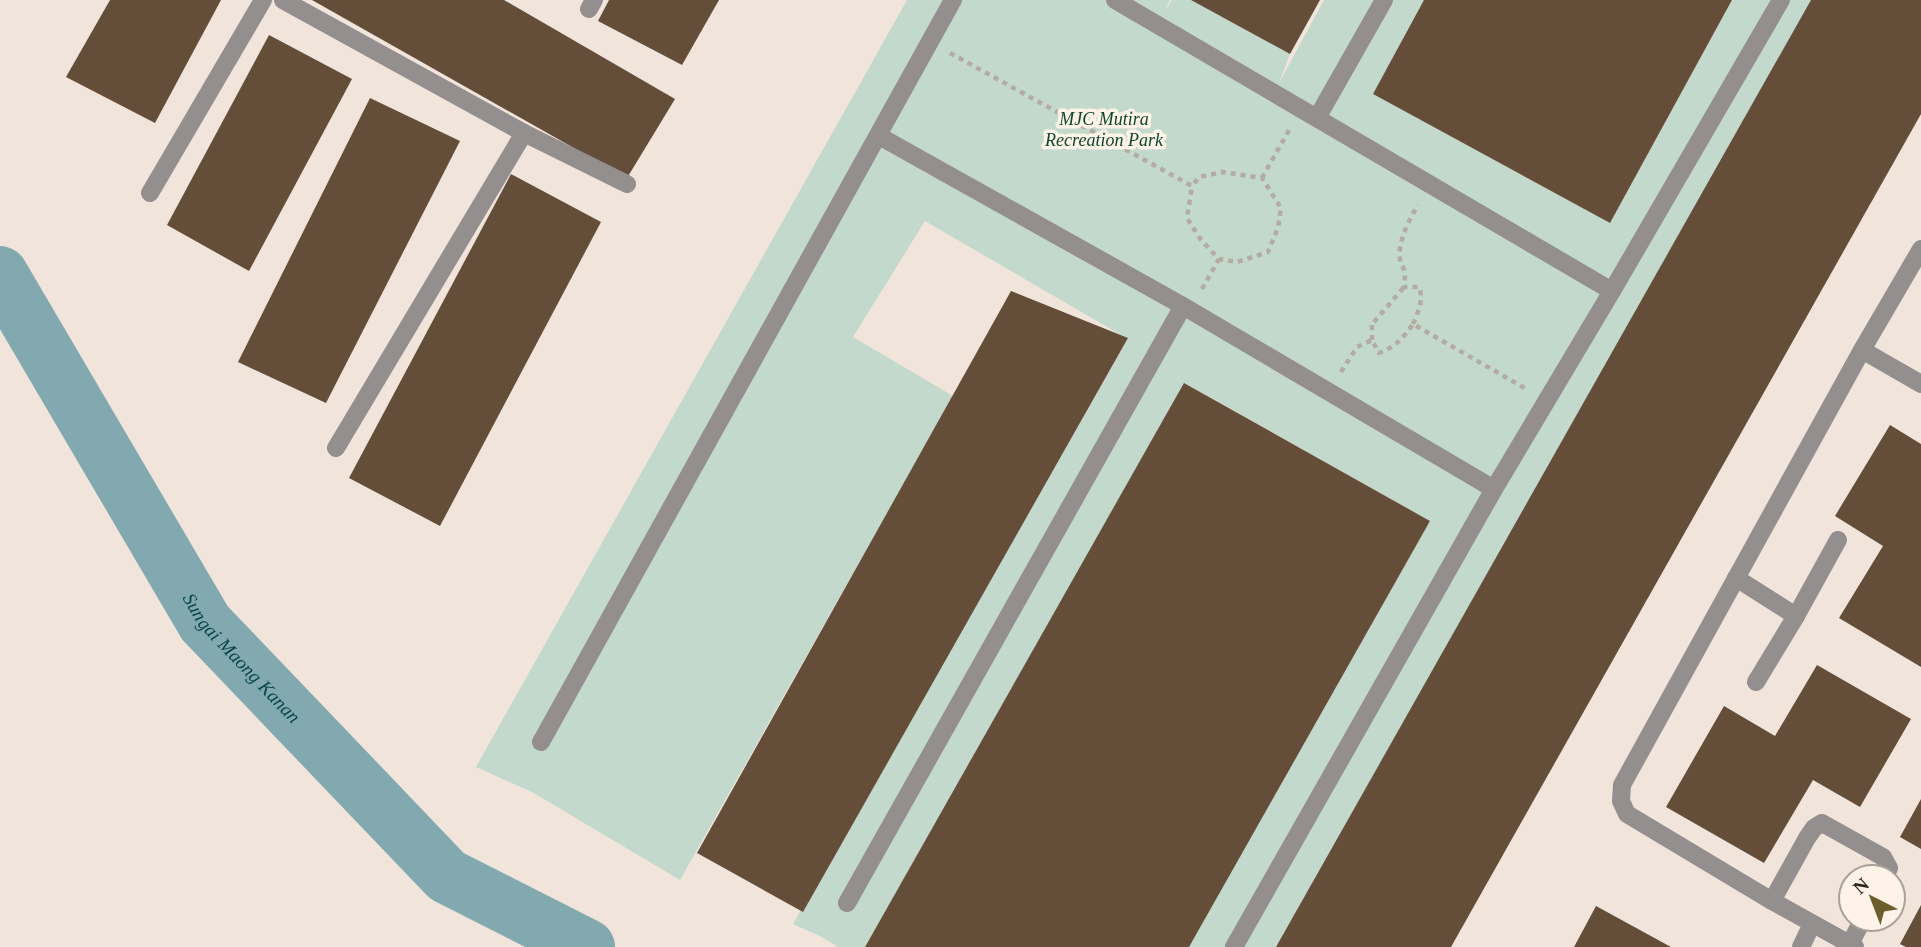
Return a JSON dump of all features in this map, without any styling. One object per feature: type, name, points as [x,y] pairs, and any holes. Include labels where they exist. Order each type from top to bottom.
[{"type":"street","points":[[150,193],[263,0]]},
{"type":"street","points":[[283,0],[524,133],[627,184]]},
{"type":"street","points":[[541,742],[953,0]]},
{"type":"street","points":[[1115,0],[1612,291]]},
{"type":"street","points":[[1317,118],[1384,0]]},
{"type":"street","points":[[1234,947],[1494,489],[1781,0]]},
{"type":"street","points":[[336,448],[524,133]]},
{"type":"street","points":[[879,136],[1187,308],[1494,489]]},
{"type":"street","points":[[1852,946],[1627,814],[1621,801],[1622,785],[1862,350],[1921,249]]},
{"type":"street","points":[[847,903],[1187,308]]},
{"type":"street","points":[[1862,350],[1921,384]]},
{"type":"street","points":[[1756,682],[1838,540]]},
{"type":"street","points":[[1736,578],[1796,616]]},
{"type":"street","points":[[1772,901],[1807,838],[1814,828],[1822,823],[1883,857],[1887,863]]},
{"type":"street","points":[[1801,947],[1812,924]]},
{"type":"path","points":[[931,42],[1192,186]]},
{"type":"path","points":[[1262,178],[1301,108]]},
{"type":"path","points":[[1223,172],[1262,178],[1281,208],[1278,228],[1268,252],[1237,262],[1219,259],[1201,240],[1186,218],[1192,186],[1199,177],[1223,172]]},
{"type":"path","points":[[1404,287],[1419,287],[1422,295],[1419,312],[1405,335],[1388,350],[1379,353],[1372,340],[1371,322],[1374,322],[1404,287],[1405,272],[1400,261],[1400,245],[1408,221],[1430,184]]},
{"type":"path","points":[[1187,308],[1219,259]]},
{"type":"path","points":[[1413,324],[1546,401]]},
{"type":"path","points":[[1330,393],[1342,368],[1357,347],[1372,340]]},
{"type":"green space","name":"MJC Mutira Recreation Park","points":[[907,0],[1170,0],[1164,12],[1172,0],[1191,0],[1290,54],[1279,83],[1324,0],[1426,0],[1373,94],[1610,223],[1732,0],[1843,0],[1302,947],[1187,947],[1430,521],[1185,383],[865,947],[838,947],[793,924],[1128,339],[925,221],[853,337],[953,396],[680,880],[532,792],[476,767]]},
{"type":"building","points":[[110,0],[221,0],[155,123],[66,77]]},
{"type":"building","points":[[312,0],[504,0],[675,99],[627,178]]},
{"type":"building","points":[[609,0],[719,0],[682,65],[598,21]]},
{"type":"building","points":[[1191,0],[1320,0],[1290,54]]},
{"type":"building","points":[[1424,0],[1732,0],[1610,223],[1373,94]]},
{"type":"building","points":[[1811,0],[1921,0],[1921,114],[1451,947],[1276,947]]},
{"type":"building","points":[[269,35],[352,79],[249,271],[167,225]]},
{"type":"building","points":[[370,98],[460,141],[326,403],[238,362]]},
{"type":"building","points":[[511,174],[601,222],[440,526],[349,478]]},
{"type":"building","points":[[1011,291],[1128,338],[803,912],[697,853]]},
{"type":"building","points":[[1184,383],[1430,521],[1189,947],[865,947]]},
{"type":"building","points":[[1890,425],[1921,444],[1921,667],[1839,618],[1883,546],[1835,516]]},
{"type":"building","points":[[1817,665],[1911,719],[1860,807],[1813,780],[1764,863],[1666,807],[1724,706],[1775,736]]},
{"type":"building","points":[[1921,799],[1921,849],[1900,837]]},
{"type":"building","points":[[1921,905],[1921,947],[1906,947],[1900,944]]},
{"type":"building","points":[[1596,906],[1671,947],[1574,947]]},
{"type":"waterway","name":"Sungai Maong Kanan","points":[[0,274],[205,623],[447,876],[587,947]]}]
